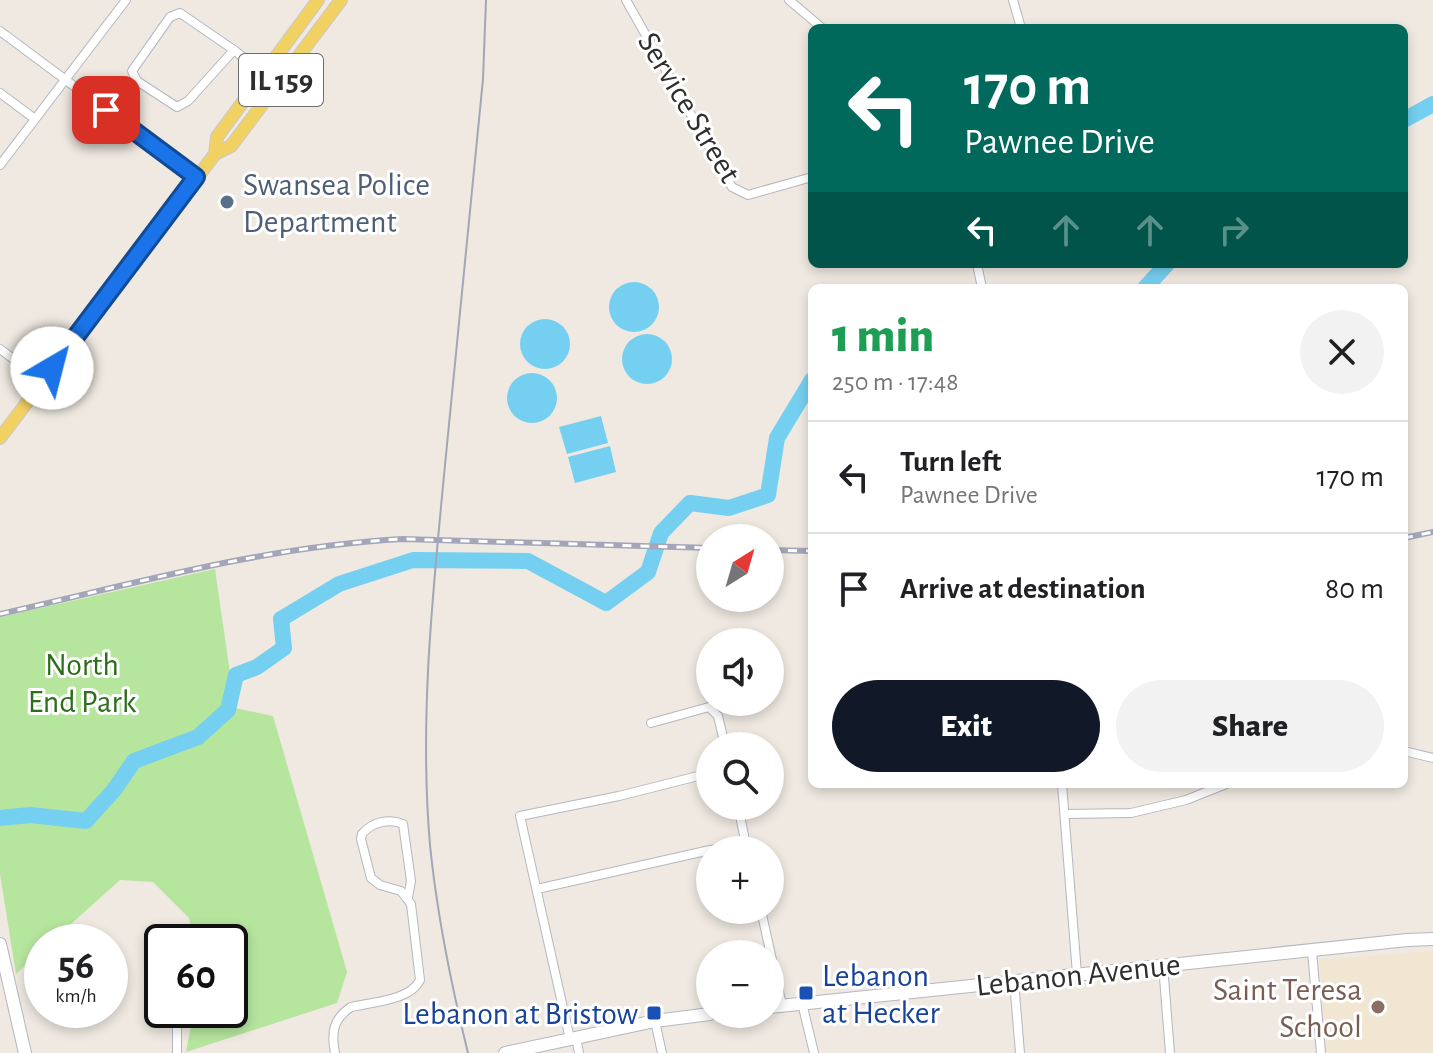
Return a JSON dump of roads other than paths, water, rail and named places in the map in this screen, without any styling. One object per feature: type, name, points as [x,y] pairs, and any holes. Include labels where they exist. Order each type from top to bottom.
[{"type":"main road","name":"IL 159","points":[[215,154],[217,137],[318,0]]},
{"type":"main road","name":"IL 159","points":[[0,438],[196,177],[215,154],[231,146],[341,0]]},
{"type":"main road","name":"Lebanon Avenue","points":[[784,1005],[1433,939]]},
{"type":"main road","points":[[0,944],[25,1053]]},
{"type":"main road","points":[[505,1053],[655,1021],[696,1016]]},
{"type":"street","points":[[0,165],[126,0]]},
{"type":"street","name":"Service Street","points":[[626,0],[732,187],[748,195],[808,178]]},
{"type":"street","points":[[789,0],[817,24]]},
{"type":"street","points":[[1013,0],[1020,24]]},
{"type":"street","points":[[234,50],[188,101],[177,107],[137,81],[132,71],[170,17],[180,13],[234,50],[278,85]]},
{"type":"street","points":[[0,31],[196,177]]},
{"type":"street","points":[[0,93],[35,119]]},
{"type":"street","points":[[0,349],[43,381]]},
{"type":"street","points":[[651,723],[709,707],[718,716],[722,732]]},
{"type":"street","points":[[1408,752],[1433,758]]},
{"type":"street","points":[[579,1053],[520,816],[696,777]]},
{"type":"street","points":[[1062,788],[1077,974]]},
{"type":"street","points":[[1065,814],[1131,813],[1186,800],[1216,788]]},
{"type":"street","points":[[335,1053],[331,1035],[344,1012],[351,1007],[406,994],[416,987],[420,973],[408,897],[371,878],[361,839],[373,824],[399,821],[403,824],[411,881],[408,897]]},
{"type":"street","points":[[537,889],[696,853]]},
{"type":"street","points":[[1312,951],[1321,1053]]},
{"type":"street","points":[[1163,965],[1170,1053]]},
{"type":"street","points":[[1014,981],[1020,1053]]},
{"type":"street","points":[[802,1003],[814,1053]]},
{"type":"street","points":[[655,1021],[662,1053]]},
{"type":"street","points":[[177,1028],[177,1053]]},
{"type":"water","points":[[634,282],[652,289],[659,307],[652,325],[634,332],[616,325],[609,307],[616,289]]},
{"type":"water","points":[[545,319],[563,326],[570,344],[563,362],[545,369],[527,362],[520,344],[527,326]]},
{"type":"water","points":[[647,334],[665,341],[672,359],[665,377],[647,384],[629,377],[622,359],[629,341]]},
{"type":"water","points":[[532,373],[550,380],[557,398],[550,416],[532,423],[514,416],[507,398],[514,380]]},
{"type":"water","points":[[601,416],[608,443],[567,454],[559,427]]},
{"type":"water","points":[[610,446],[616,472],[575,483],[568,457]]},
{"type":"waterway","points":[[1408,118],[1433,104]]},
{"type":"waterway","points":[[1149,284],[1163,268]]},
{"type":"waterway","points":[[0,818],[30,815],[86,821],[114,790],[134,761],[198,737],[228,710],[236,675],[257,667],[284,648],[281,619],[339,584],[413,560],[528,561],[606,603],[648,572],[661,533],[690,503],[729,508],[768,495],[777,438],[808,387]]},
{"type":"tram line","points":[[468,1053],[445,949],[433,871],[426,750],[436,560],[483,79],[486,0]]},
{"type":"railway","points":[[1408,537],[1433,532]]},
{"type":"railway","points":[[0,614],[200,568],[352,543],[403,539],[696,548]]},
{"type":"railway","points":[[784,550],[808,551]]},
{"type":"place","name":"Swansea Police Department","points":[[227,202]]},
{"type":"place","name":"Lebanon at Hecker","points":[[806,993]]},
{"type":"place","name":"Saint Teresa School","points":[[1378,1007]]},
{"type":"place","name":"Lebanon at Bristow","points":[[654,1013]]},
{"type":"park label","name":"North End Park","points":[[82,682]]}]
